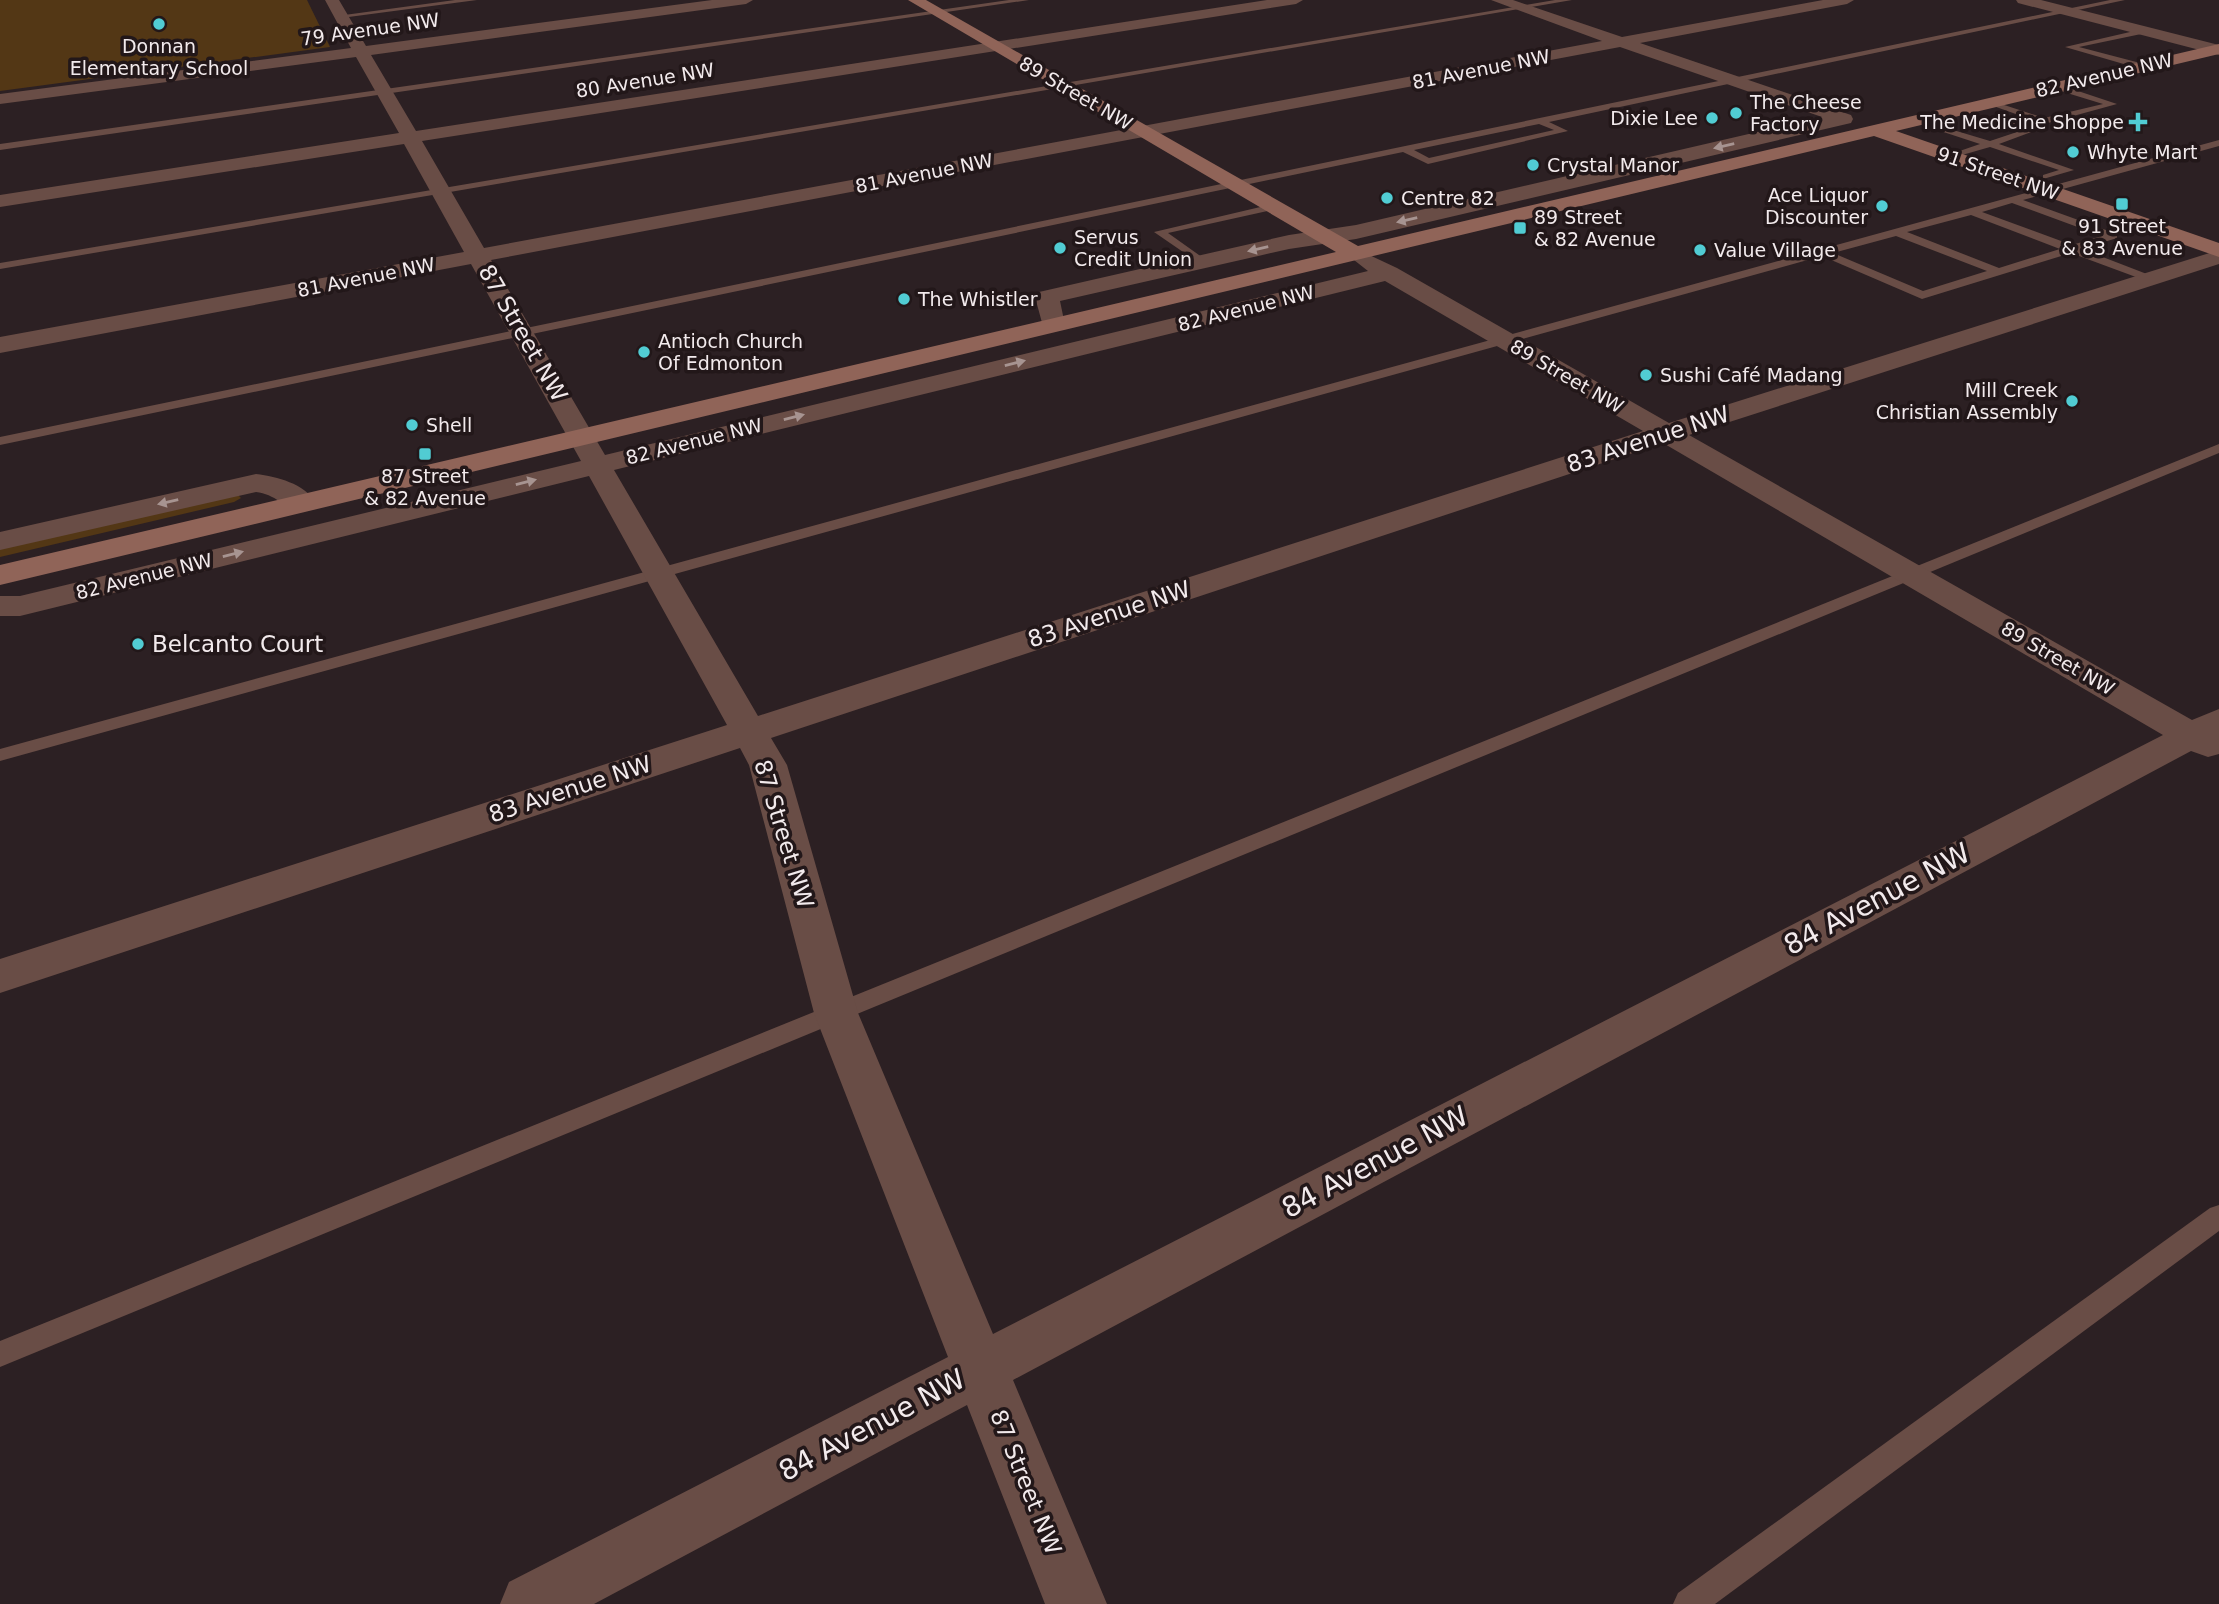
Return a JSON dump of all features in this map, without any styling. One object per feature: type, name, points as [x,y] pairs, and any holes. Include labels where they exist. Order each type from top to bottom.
[{"type":"main road","name":"89 Street NW","points":[[915,0],[1354,253]]},
{"type":"main road","name":"82 Avenue NW","points":[[0,575],[302,503],[590,451],[1053,325],[1967,108],[1990,110],[2057,87],[2218,48]]},
{"type":"main road","name":"91 Street NW","points":[[1874,130],[2219,250]]},
{"type":"street","name":"79 Avenue NW","points":[[0,99],[746,0]]},
{"type":"street","name":"80 Avenue NW","points":[[0,201],[1296,0]]},
{"type":"street","name":"91 Street NW","points":[[1498,0],[1874,130]]},
{"type":"street","name":"81 Avenue NW","points":[[0,345],[1847,0]]},
{"type":"street","points":[[2023,0],[2218,48]]},
{"type":"street","name":"87 Street NW","points":[[337,8],[768,765],[836,1013],[1076,1604]]},
{"type":"street","points":[[1053,325],[1047,297],[1809,127],[1838,117]]},
{"type":"street","name":"89 Street NW","points":[[1354,253],[1911,574],[2210,736]]},
{"type":"street","name":"83 Avenue NW","points":[[0,976],[1665,433],[2219,257]]},
{"type":"street","name":"82 Avenue NW","points":[[0,606],[20,607],[590,451],[1389,273]]},
{"type":"street","points":[[0,541],[256,483],[274,485],[302,503]]},
{"type":"street","name":"84 Avenue NW","points":[[531,1604],[980,1368],[2210,736]]},
{"type":"lane","points":[[337,8],[473,0]]},
{"type":"lane","points":[[0,147],[1024,0]]},
{"type":"lane","points":[[0,266],[1568,0]]},
{"type":"lane","points":[[0,441],[2121,0]]},
{"type":"lane","points":[[2141,66],[2069,47],[2143,31]]},
{"type":"lane","points":[[1990,110],[2044,121],[2113,104],[2057,87]]},
{"type":"lane","points":[[1916,120],[2074,169],[2025,183]]},
{"type":"lane","points":[[1404,149],[1428,160],[1563,131],[1540,121]]},
{"type":"lane","points":[[1951,157],[2032,130],[2004,121]]},
{"type":"lane","points":[[0,755],[2219,143]]},
{"type":"lane","points":[[1822,252],[1922,295],[2113,236],[2012,200]]},
{"type":"lane","points":[[1202,262],[1159,232],[1273,207]]},
{"type":"lane","points":[[1971,211],[2148,278]]},
{"type":"lane","points":[[1896,232],[1997,271]]},
{"type":"lane","points":[[0,1354],[2219,448]]},
{"type":"lane","points":[[1689,1604],[2219,1216]]},
{"type":"shaded area","name":"Donnan Elementary School","points":[[0,0],[307,0],[330,47],[0,91]]},
{"type":"shaded area","points":[[238,495],[241,498],[234,502],[0,557],[0,549]]},
{"type":"place","name":"Donnan Elementary School","points":[[159,24]]},
{"type":"place","name":"The Cheese Factory","points":[[1736,113]]},
{"type":"place","name":"Dixie Lee","points":[[1712,118]]},
{"type":"place","name":"The Medicine Shoppe","points":[[2138,122]]},
{"type":"place","name":"Whyte Mart","points":[[2073,152]]},
{"type":"place","name":"Crystal Manor","points":[[1533,165]]},
{"type":"place","name":"Centre 82","points":[[1387,198]]},
{"type":"place","name":"91 Street & 83 Avenue","points":[[2122,204]]},
{"type":"place","name":"Ace Liquor Discounter","points":[[1882,206]]},
{"type":"place","name":"89 Street & 82 Avenue","points":[[1520,228]]},
{"type":"place","name":"Servus Credit Union","points":[[1060,248]]},
{"type":"place","name":"Value Village","points":[[1700,250]]},
{"type":"place","name":"The Whistler","points":[[904,299]]},
{"type":"place","name":"Antioch Church Of Edmonton","points":[[644,352]]},
{"type":"place","name":"Sushi Café Madang","points":[[1646,375]]},
{"type":"place","name":"Mill Creek Christian Assembly","points":[[2072,401]]},
{"type":"place","name":"Shell","points":[[412,425]]},
{"type":"place","name":"87 Street & 82 Avenue","points":[[425,454]]},
{"type":"place","name":"Belcanto Court","points":[[138,644]]}]
